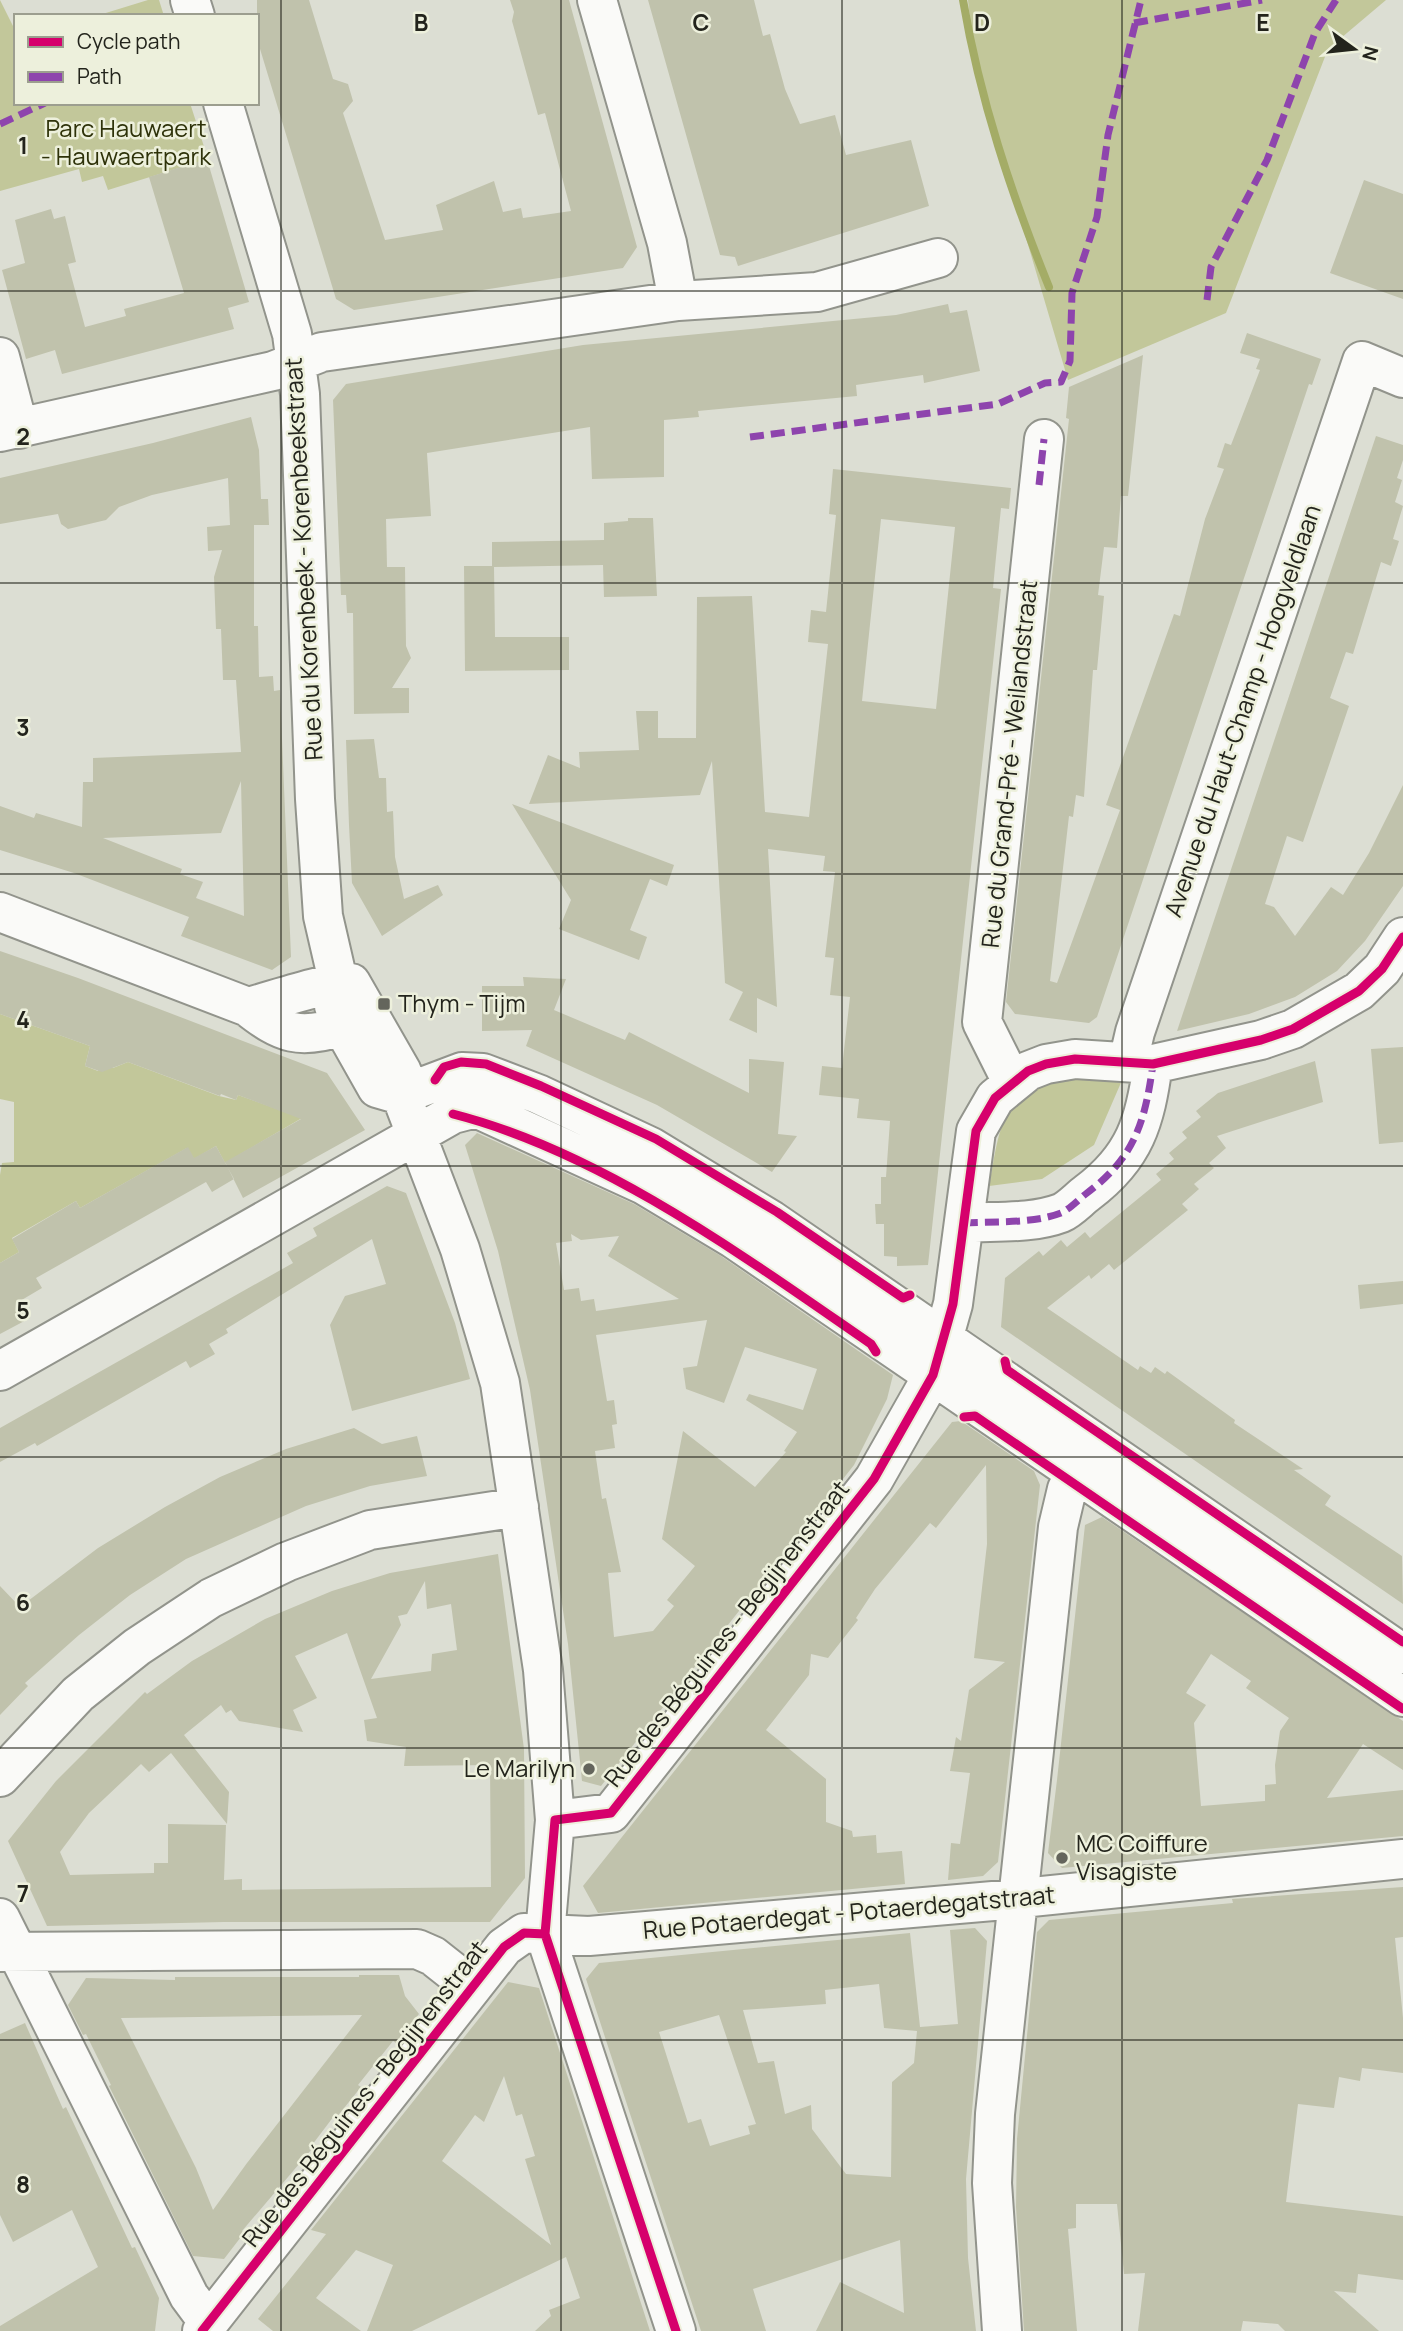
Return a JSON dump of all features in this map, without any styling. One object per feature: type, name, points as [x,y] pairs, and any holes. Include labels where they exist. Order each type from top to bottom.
[{"type":"street","points":[[597,0],[667,243],[678,301]]},
{"type":"street","name":"Rue du Korenbeek - Korenbeekstraat","points":[[224,105],[292,334],[300,394],[315,799],[323,916],[346,1001],[402,1072],[401,1095],[484,1322],[500,1383],[543,1670],[555,1820]]},
{"type":"street","points":[[0,357],[9,430],[273,371],[322,352],[678,301],[817,292],[938,258]]},
{"type":"street","name":"Avenue du Haut-Champ - Hoogveldlaan","points":[[964,1223],[1032,1219],[1062,1212],[1115,1169],[1135,1141],[1149,1100],[1140,1063],[1139,1018],[1362,360],[1403,378]]},
{"type":"street","name":"Rue du Grand-Pré - Weilandstraat","points":[[1012,1082],[982,1022],[1044,439]]},
{"type":"street","points":[[0,912],[248,1007],[306,993],[346,1001]]},
{"type":"street","points":[[1012,1082],[1046,1064],[1075,1059],[1140,1063],[1261,1040],[1293,1029],[1359,991],[1392,976],[1403,937]]},
{"type":"street","points":[[401,1095],[462,1072],[483,1073],[538,1094],[652,1147],[703,1177],[944,1338],[1403,1654]]},
{"type":"street","name":"Rue des Béguines - Begijnenstraat","points":[[555,1820],[590,1818],[611,1813],[874,1479],[933,1375],[953,1304],[976,1131],[984,1113],[1012,1082]]},
{"type":"street","points":[[0,1371],[463,1109],[475,1108],[559,1143],[684,1208],[1403,1697]]},
{"type":"street","points":[[1002,2331],[994,2236],[993,2149],[1017,1898],[1058,1527],[1067,1489],[1076,1474]]},
{"type":"street","points":[[0,1777],[78,1694],[137,1647],[211,1598],[285,1562],[370,1530],[519,1507]]},
{"type":"street","points":[[555,1820],[545,1934],[676,2331]]},
{"type":"street","name":"Rue Potaerdegat - Potaerdegatstraat","points":[[545,1934],[589,1936],[1017,1898],[1403,1859]]},
{"type":"street","name":"Rue des Béguines - Begijnenstraat","points":[[205,2327],[504,1947],[524,1933],[545,1934]]},
{"type":"street","points":[[205,2327],[5,1941],[417,1949],[433,1956],[471,1986]]},
{"type":"green space","name":"Parc Hauwaert - Hauwaertpark","points":[[0,0],[14,28],[14,105],[191,105],[208,159],[108,190],[103,176],[82,182],[79,169],[0,191]]},
{"type":"green space","points":[[148,0],[159,0],[163,14],[102,14]]},
{"type":"green space","points":[[968,0],[1386,0],[1328,49],[1226,313],[1068,380],[974,62]]},
{"type":"green space","points":[[0,1014],[90,1046],[85,1066],[98,1071],[101,1064],[113,1068],[128,1062],[219,1096],[236,1100],[238,1095],[302,1118],[225,1163],[216,1146],[194,1159],[187,1148],[80,1208],[76,1201],[12,1238],[19,1252],[0,1263],[0,1175],[2,1163],[14,1162],[14,1102],[0,1099]]},
{"type":"green space","points":[[1079,1073],[1123,1078],[1094,1145],[1042,1179],[989,1186],[1000,1131],[1012,1106],[1036,1084]]},
{"type":"building","points":[[257,0],[309,0],[333,79],[348,84],[353,101],[343,113],[385,240],[443,230],[436,205],[494,181],[503,212],[521,208],[523,218],[571,211],[545,113],[538,115],[512,21],[514,12],[510,0],[569,0],[637,247],[623,268],[354,310],[336,299],[259,46]]},
{"type":"building","points":[[648,0],[754,0],[763,36],[770,34],[785,89],[800,124],[835,115],[846,155],[911,140],[929,206],[738,266],[735,257],[720,255]]},
{"type":"building","points":[[207,159],[249,302],[228,308],[234,329],[62,374],[55,350],[26,359],[2,270],[25,263],[15,220],[51,209],[54,219],[65,216],[76,262],[68,264],[85,327],[126,316],[124,309],[184,293],[149,177]]},
{"type":"building","points":[[1364,180],[1403,194],[1403,299],[1330,273]]},
{"type":"building","points":[[948,304],[950,313],[967,310],[980,371],[924,383],[923,375],[856,385],[857,396],[698,411],[699,417],[664,420],[664,477],[592,479],[590,427],[427,453],[431,516],[386,519],[387,567],[405,567],[406,646],[411,658],[392,688],[409,688],[409,713],[354,714],[353,613],[347,613],[346,595],[341,595],[333,400],[346,384],[583,345],[896,315]]},
{"type":"building","points":[[1247,333],[1321,359],[1312,385],[1309,384],[1097,1017],[1089,1023],[1015,1014],[1006,1002],[1069,419],[1066,418],[1069,387],[1143,355],[1128,496],[1121,496],[1117,548],[1104,547],[1098,595],[1104,596],[1097,670],[1093,670],[1084,797],[1076,795],[1073,817],[1069,816],[1050,981],[1057,983],[1120,810],[1106,805],[1174,614],[1180,616],[1205,519],[1224,469],[1217,467],[1225,443],[1231,445],[1260,370],[1256,369],[1260,359],[1240,353]]},
{"type":"building","points":[[251,417],[259,450],[261,499],[268,499],[269,525],[254,525],[254,626],[258,626],[259,677],[273,676],[274,691],[280,690],[291,957],[272,970],[181,936],[189,917],[74,873],[0,850],[0,806],[34,818],[36,813],[82,827],[83,782],[93,782],[93,758],[241,752],[236,680],[223,680],[221,629],[216,629],[214,577],[222,550],[208,551],[207,527],[230,525],[228,478],[152,495],[119,507],[106,520],[68,529],[61,524],[58,514],[0,524],[0,478],[153,443]],"holes":[[[241,781],[244,916],[196,898],[203,882],[180,874],[182,869],[103,838],[221,833]]]},
{"type":"building","points":[[1376,436],[1403,445],[1403,460],[1397,478],[1402,480],[1395,502],[1403,506],[1393,539],[1399,541],[1391,566],[1381,562],[1353,654],[1346,652],[1330,698],[1349,706],[1303,842],[1287,836],[1265,904],[1274,907],[1295,936],[1331,887],[1343,895],[1369,853],[1403,785],[1403,886],[1365,941],[1337,971],[1295,997],[1249,1014],[1177,1031]]},
{"type":"building","points":[[833,469],[1011,488],[1009,509],[1001,508],[993,588],[1001,589],[928,1265],[897,1266],[897,1257],[884,1256],[884,1224],[876,1224],[875,1204],[881,1204],[881,1177],[886,1177],[890,1121],[857,1118],[859,1099],[819,1095],[822,1066],[842,1068],[850,997],[830,995],[834,958],[825,957],[835,872],[823,871],[825,856],[768,849],[777,1007],[757,998],[757,1033],[729,1020],[743,992],[725,983],[712,761],[700,795],[529,804],[548,755],[580,768],[579,752],[639,750],[636,711],[658,711],[658,738],[696,738],[697,597],[752,596],[765,812],[809,817],[828,644],[808,642],[811,610],[826,612],[836,515],[829,514]],"holes":[[[881,519],[955,527],[936,709],[862,701]]]},
{"type":"building","points":[[628,518],[653,518],[657,596],[604,597],[603,565],[494,567],[495,637],[569,637],[569,670],[465,671],[464,566],[492,566],[492,542],[604,540],[604,523],[628,521]]},
{"type":"building","points":[[374,739],[379,778],[386,778],[387,812],[393,811],[395,857],[404,899],[438,885],[443,895],[382,936],[352,883],[349,825],[346,740]]},
{"type":"building","points":[[512,804],[674,865],[667,886],[650,879],[630,930],[647,937],[639,960],[559,929],[571,900]]},
{"type":"building","points":[[0,951],[327,1073],[365,1130],[243,1198],[225,1162],[301,1119],[238,1095],[236,1100],[221,1094],[220,1096],[128,1062],[102,1072],[85,1066],[90,1046],[0,1014]]},
{"type":"building","points":[[523,977],[566,979],[554,1010],[625,1040],[629,1032],[749,1093],[749,1059],[784,1062],[778,1134],[797,1136],[772,1172],[657,1105],[526,1046],[532,1030],[482,1031],[482,986],[524,986]]},
{"type":"building","points":[[1403,1047],[1403,1142],[1379,1144],[1371,1049]]},
{"type":"building","points":[[1315,1061],[1323,1102],[1217,1136],[1226,1148],[1209,1163],[1214,1168],[1194,1184],[1199,1189],[1182,1204],[1188,1210],[1114,1270],[1109,1264],[1091,1279],[1089,1275],[1047,1308],[1138,1370],[1140,1366],[1151,1373],[1155,1367],[1165,1374],[1167,1371],[1235,1420],[1234,1423],[1303,1469],[1294,1470],[1331,1496],[1325,1505],[1402,1556],[1403,1604],[1001,1327],[1005,1278],[1039,1251],[1043,1256],[1061,1240],[1067,1247],[1085,1232],[1090,1238],[1161,1180],[1156,1174],[1174,1159],[1169,1153],[1187,1138],[1182,1132],[1201,1117],[1196,1111],[1218,1093]]},
{"type":"building","points":[[477,1133],[634,1204],[721,1256],[893,1375],[887,1399],[854,1465],[601,1786],[582,1781],[568,1644],[530,1390],[498,1251],[465,1145]],"holes":[[[571,1234],[581,1240],[619,1236],[608,1256],[679,1299],[596,1311],[594,1299],[581,1301],[579,1288],[564,1290],[556,1243],[572,1241]],[[707,1320],[697,1366],[683,1368],[686,1389],[724,1403],[745,1347],[817,1369],[803,1410],[749,1394],[746,1400],[797,1432],[784,1451],[786,1452],[755,1487],[683,1431],[662,1539],[695,1566],[667,1600],[674,1606],[653,1631],[614,1637],[608,1573],[621,1572],[606,1498],[602,1499],[595,1451],[615,1448],[612,1425],[617,1424],[614,1400],[607,1401],[596,1335]]]},
{"type":"building","points":[[216,1146],[234,1179],[212,1192],[206,1182],[36,1278],[42,1288],[20,1301],[30,1318],[0,1334],[0,1263],[19,1252],[12,1239],[76,1201],[80,1208],[188,1147],[194,1158]]},
{"type":"building","points":[[387,1186],[406,1193],[455,1323],[470,1379],[352,1411],[330,1325],[345,1296],[386,1284],[372,1239],[226,1329],[228,1333],[209,1344],[215,1354],[190,1368],[186,1361],[37,1446],[35,1443],[0,1462],[0,1428],[293,1263],[287,1253],[317,1236],[313,1228]]},
{"type":"building","points":[[1403,1281],[1403,1304],[1360,1309],[1358,1285]]},
{"type":"building","points":[[961,1421],[1034,1471],[1040,1485],[998,1862],[983,1876],[948,1880],[951,1843],[960,1844],[970,1773],[950,1771],[956,1737],[961,1741],[969,1690],[1005,1662],[974,1658],[987,1544],[986,1465],[936,1528],[930,1523],[875,1589],[856,1618],[858,1620],[828,1658],[811,1654],[809,1675],[766,1730],[826,1779],[826,1822],[852,1831],[853,1837],[876,1835],[877,1853],[902,1851],[905,1884],[598,1913],[583,1886],[952,1422]]},
{"type":"building","points":[[354,1428],[382,1444],[417,1436],[427,1476],[370,1486],[306,1506],[186,1559],[130,1595],[79,1635],[25,1683],[28,1686],[0,1715],[0,1586],[20,1607],[98,1548],[220,1477],[286,1449]]},
{"type":"building","points":[[1102,1517],[1403,1721],[1403,1770],[1363,1744],[1327,1798],[1403,1790],[1403,1836],[1062,1868],[1048,1853],[1085,1525]],"holes":[[[1211,1654],[1251,1681],[1246,1688],[1289,1718],[1280,1731],[1275,1765],[1276,1784],[1265,1785],[1265,1801],[1201,1806],[1194,1723],[1206,1705],[1186,1693]]]},
{"type":"building","points":[[498,1554],[524,1749],[525,1878],[490,1922],[224,1922],[47,1926],[8,1841],[56,1781],[145,1692],[147,1694],[192,1661],[265,1619],[332,1591],[390,1573]],"holes":[[[425,1581],[427,1609],[451,1604],[457,1650],[432,1654],[431,1671],[371,1679],[401,1625],[398,1616],[407,1614]],[[347,1633],[377,1718],[364,1720],[367,1741],[406,1747],[404,1766],[490,1765],[491,1887],[242,1890],[242,1879],[224,1880],[226,1825],[168,1824],[168,1863],[154,1863],[154,1873],[70,1875],[60,1852],[89,1813],[141,1764],[149,1772],[171,1753],[227,1824],[229,1792],[184,1735],[221,1705],[226,1713],[231,1710],[239,1721],[303,1732],[293,1710],[317,1698],[295,1656]]]},
{"type":"building","points":[[1403,1887],[1403,1937],[1395,1938],[1403,2018],[1403,2073],[1362,2068],[1360,2081],[1339,2077],[1334,2108],[1298,2104],[1286,2202],[1403,2216],[1403,2280],[1358,2274],[1356,2293],[1334,2291],[1379,2331],[1285,2331],[1278,2324],[1243,2321],[1241,2331],[1138,2331],[1145,2273],[1124,2274],[1117,2204],[1076,2204],[1076,2228],[1068,2229],[1077,2331],[1024,2331],[1016,2207],[1017,2139],[1037,1932],[1049,1920],[1233,1903],[1232,1899]]},
{"type":"building","points":[[975,1928],[987,1941],[966,2179],[968,2258],[976,2331],[816,2331],[840,2282],[904,2313],[900,2240],[753,2289],[766,2331],[701,2331],[586,1979],[599,1963],[910,1933],[920,2027],[958,2024],[950,1930]],"holes":[[[879,1984],[884,2028],[917,2031],[914,2063],[892,2082],[891,2177],[846,2174],[812,2129],[811,2105],[785,2114],[774,2061],[758,2063],[743,2010],[826,2004],[825,1990]],[[719,2015],[756,2124],[748,2126],[750,2134],[710,2146],[701,2119],[688,2123],[659,2032]]]},
{"type":"building","points":[[399,1975],[405,1996],[419,2014],[396,2043],[393,2041],[358,2085],[361,2087],[309,2149],[311,2150],[242,2231],[244,2233],[224,2259],[193,2256],[86,2034],[83,2035],[68,2005],[86,1978],[175,1980],[175,1977]],"holes":[[[362,2015],[213,2210],[196,2168],[121,2018]]]},
{"type":"building","points":[[508,1982],[539,1988],[650,2331],[535,2331],[551,2316],[549,2310],[580,2298],[566,2257],[412,2331],[367,2331],[393,2265],[356,2250],[316,2298],[361,2331],[273,2331],[258,2319],[326,2234],[311,2230]],"holes":[[[504,2076],[516,2116],[522,2114],[535,2156],[525,2159],[551,2245],[442,2161],[475,2115],[484,2122]]]},
{"type":"building","points":[[25,2023],[63,2109],[66,2107],[132,2248],[135,2247],[159,2298],[155,2331],[0,2331],[0,2326],[98,2267],[72,2210],[13,2242],[0,2215],[0,2034]]},
{"type":"waterway","points":[[963,0],[978,74],[998,146],[1049,287]]},
{"type":"marked path","points":[[750,437],[998,404],[1045,383],[1061,382],[1070,361],[1072,293],[1097,217],[1108,135],[1141,0]]},
{"type":"marked path","points":[[1134,23],[1262,0]]},
{"type":"marked path","points":[[1207,300],[1211,267],[1267,160],[1315,33],[1336,0]]},
{"type":"marked path","points":[[0,124],[41,105]]},
{"type":"marked path","points":[[1039,485],[1044,439]]},
{"type":"marked path","points":[[964,1223],[1050,1217],[1068,1209],[1103,1180],[1127,1152],[1135,1137],[1146,1104],[1153,1064]]},
{"type":"cycle path","points":[[202,2331],[504,1947],[524,1933],[545,1934],[555,1820],[611,1813],[874,1479],[933,1375],[953,1304],[976,1131],[995,1098],[1028,1071],[1046,1064],[1075,1059],[1153,1064],[1261,1040],[1293,1029],[1359,991],[1382,969],[1403,937]]},
{"type":"cycle path","points":[[435,1080],[444,1067],[461,1062],[486,1064],[541,1086],[656,1139],[777,1212],[903,1298],[910,1295]]},
{"type":"cycle path","points":[[453,1114],[509,1131],[618,1181],[723,1243],[871,1344],[876,1352]]},
{"type":"cycle path","points":[[1005,1361],[1007,1370],[1403,1642]]},
{"type":"cycle path","points":[[964,1417],[975,1416],[1403,1709]]},
{"type":"cycle path","points":[[545,1934],[676,2331]]},
{"type":"place","name":"Thym - Tijm","points":[[384,1004]]},
{"type":"place","name":"Le Marilyn","points":[[589,1769]]},
{"type":"place","name":"MC Coiffure Visagiste","points":[[1062,1858]]}]
